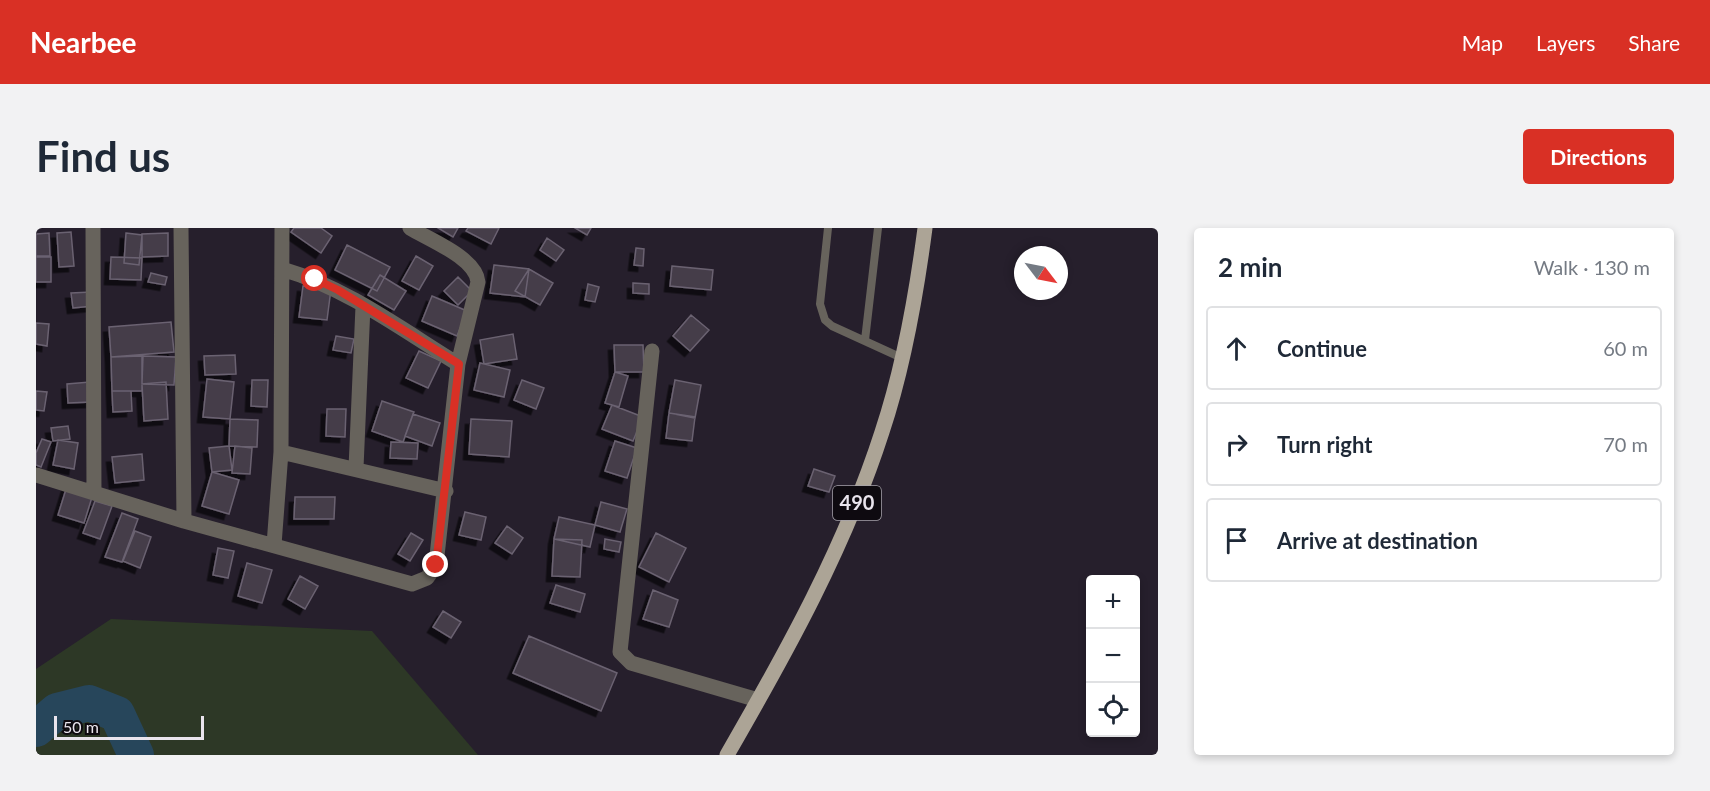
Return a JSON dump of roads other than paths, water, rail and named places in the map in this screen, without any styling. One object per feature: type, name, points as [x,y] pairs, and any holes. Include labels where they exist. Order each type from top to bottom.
[{"type":"main road","name":"490","points":[[727,755],[797,631],[838,546],[883,430],[902,358],[916,291],[925,228]]},
{"type":"street","points":[[93,228],[94,493]]},
{"type":"street","points":[[181,228],[184,521]]},
{"type":"street","points":[[274,545],[281,452],[282,228]]},
{"type":"street","points":[[36,475],[184,521],[412,584],[421,582],[432,573],[436,565],[459,364],[478,282],[477,273],[467,261],[410,228]]},
{"type":"street","points":[[282,269],[326,284],[459,364]]},
{"type":"street","points":[[357,468],[363,306]]},
{"type":"street","points":[[652,351],[620,652],[631,663],[758,700]]},
{"type":"street","points":[[281,452],[357,468],[446,491]]},
{"type":"lane","points":[[828,228],[821,312],[832,326],[902,358]]},
{"type":"lane","points":[[865,340],[878,228]]},
{"type":"waterway","points":[[36,729],[57,711],[89,703],[117,714],[136,755]]}]
